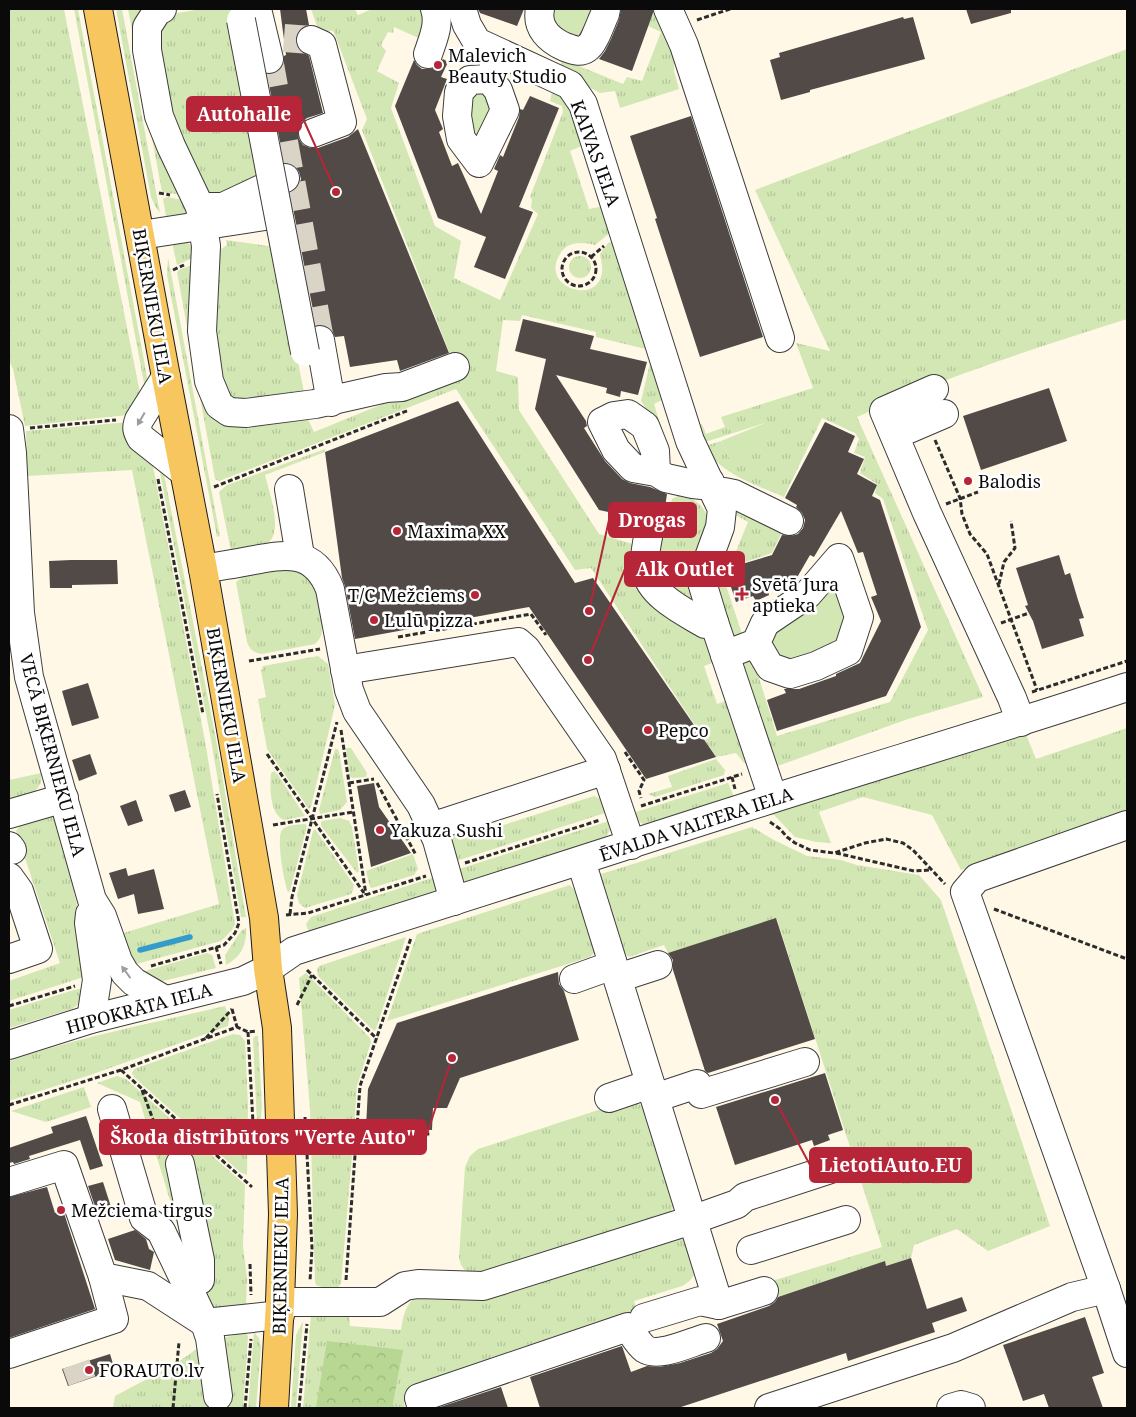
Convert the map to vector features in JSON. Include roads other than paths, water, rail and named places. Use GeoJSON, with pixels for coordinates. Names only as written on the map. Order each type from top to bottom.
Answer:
{"type":"FeatureCollection","features":[{"type":"Feature","properties":{"kind":"main road","name":"BIĶERNIEKU IELA"},"geometry":{"type":"LineString","coordinates":[[98,9],[203,569],[264,918],[268,969],[277,1028],[283,1214],[274,1408]]}},
{"type":"Feature","properties":{"kind":"street"},"geometry":{"type":"LineString","coordinates":[[162,9],[158,10],[147,27],[146,50],[159,116],[210,240],[227,234],[272,236],[296,240]]}},
{"type":"Feature","properties":{"kind":"street"},"geometry":{"type":"LineString","coordinates":[[428,54],[437,26],[435,9]]}},
{"type":"Feature","properties":{"kind":"street","name":"KAIVAS IELA"},"geometry":{"type":"LineString","coordinates":[[462,9],[467,25],[477,42],[570,85],[583,104],[690,441],[722,509],[720,527],[701,579],[762,767],[769,809]]}},
{"type":"Feature","properties":{"kind":"street"},"geometry":{"type":"LineString","coordinates":[[540,9],[541,27],[547,36],[556,43],[576,51],[583,51],[590,47],[606,9]]}},
{"type":"Feature","properties":{"kind":"street"},"geometry":{"type":"LineString","coordinates":[[246,12],[278,214],[312,346],[323,403]]}},
{"type":"Feature","properties":{"kind":"street"},"geometry":{"type":"LineString","coordinates":[[246,12],[272,46]]}},
{"type":"Feature","properties":{"kind":"street"},"geometry":{"type":"LineString","coordinates":[[680,13],[684,44],[780,338]]}},
{"type":"Feature","properties":{"kind":"street"},"geometry":{"type":"LineString","coordinates":[[311,40],[322,45],[342,122],[313,133]]}},
{"type":"Feature","properties":{"kind":"street"},"geometry":{"type":"LineString","coordinates":[[544,72],[556,43]]}},
{"type":"Feature","properties":{"kind":"street"},"geometry":{"type":"LineString","coordinates":[[489,79],[500,54]]}},
{"type":"Feature","properties":{"kind":"street"},"geometry":{"type":"LineString","coordinates":[[285,178],[223,207],[203,226],[202,331],[209,381],[219,405],[229,412],[246,413],[323,403],[386,388],[402,387],[455,367]]}},
{"type":"Feature","properties":{"kind":"street"},"geometry":{"type":"LineString","coordinates":[[141,234],[278,214]]}},
{"type":"Feature","properties":{"kind":"street"},"geometry":{"type":"LineString","coordinates":[[166,377],[139,420],[137,431],[140,438],[184,472]]}},
{"type":"Feature","properties":{"kind":"street"},"geometry":{"type":"LineString","coordinates":[[934,408],[884,411],[927,513],[982,630],[1021,722]]}},
{"type":"Feature","properties":{"kind":"street","name":"VECĀ BIĶERNIEKU IELA"},"geometry":{"type":"LineString","coordinates":[[10,441],[20,613],[19,679],[64,798],[92,900],[102,916],[118,961],[125,973],[134,982],[165,1000]]}},
{"type":"Feature","properties":{"kind":"street"},"geometry":{"type":"LineString","coordinates":[[656,472],[666,478],[734,494],[789,521]]}},
{"type":"Feature","properties":{"kind":"street"},"geometry":{"type":"LineString","coordinates":[[289,489],[300,556]]}},
{"type":"Feature","properties":{"kind":"street"},"geometry":{"type":"LineString","coordinates":[[650,522],[644,567],[654,589],[670,603],[705,624],[714,622]]}},
{"type":"Feature","properties":{"kind":"street"},"geometry":{"type":"LineString","coordinates":[[203,569],[276,555],[300,556],[311,561],[326,578],[330,589],[349,690],[357,710],[421,805],[437,840],[431,871],[454,901]]}},
{"type":"Feature","properties":{"kind":"street"},"geometry":{"type":"LineString","coordinates":[[345,670],[518,642],[526,649],[596,751],[606,770],[631,845]]}},
{"type":"Feature","properties":{"kind":"street"},"geometry":{"type":"LineString","coordinates":[[725,655],[756,643]]}},
{"type":"Feature","properties":{"kind":"street","name":"ĒVALDA VALTERA IELA"},"geometry":{"type":"LineString","coordinates":[[268,969],[294,951],[631,845],[769,809],[1127,686]]}},
{"type":"Feature","properties":{"kind":"street"},"geometry":{"type":"LineString","coordinates":[[431,827],[606,770]]}},
{"type":"Feature","properties":{"kind":"street"},"geometry":{"type":"LineString","coordinates":[[9,814],[64,798]]}},
{"type":"Feature","properties":{"kind":"street"},"geometry":{"type":"LineString","coordinates":[[1127,825],[977,878],[964,892],[1106,1288],[1127,1353]]}},
{"type":"Feature","properties":{"kind":"street"},"geometry":{"type":"LineString","coordinates":[[581,861],[719,1305]]}},
{"type":"Feature","properties":{"kind":"street"},"geometry":{"type":"LineString","coordinates":[[9,959],[38,949],[14,867]]}},
{"type":"Feature","properties":{"kind":"street","name":"VECĀ BIĶERNIEKU IELA"},"geometry":{"type":"LineString","coordinates":[[92,900],[89,923],[97,980],[92,1019]]}},
{"type":"Feature","properties":{"kind":"street"},"geometry":{"type":"LineString","coordinates":[[574,979],[658,965]]}},
{"type":"Feature","properties":{"kind":"street","name":"HIPOKRĀTA IELA"},"geometry":{"type":"LineString","coordinates":[[9,1045],[92,1019],[226,986],[243,981],[268,969]]}},
{"type":"Feature","properties":{"kind":"street"},"geometry":{"type":"LineString","coordinates":[[609,1098],[652,1091],[699,1089],[805,1062]]}},
{"type":"Feature","properties":{"kind":"street"},"geometry":{"type":"LineString","coordinates":[[112,1108],[144,1218],[161,1232],[205,1323],[210,1338],[218,1396]]}},
{"type":"Feature","properties":{"kind":"street"},"geometry":{"type":"LineString","coordinates":[[180,1164],[200,1260],[200,1280],[186,1285]]}},
{"type":"Feature","properties":{"kind":"street"},"geometry":{"type":"LineString","coordinates":[[102,1277],[148,1286],[205,1323],[251,1319],[280,1309],[309,1303],[380,1302],[405,1286],[418,1284],[483,1286],[692,1220],[737,1204],[746,1198],[846,1164]]}},
{"type":"Feature","properties":{"kind":"street"},"geometry":{"type":"LineString","coordinates":[[9,1182],[64,1165],[114,1318],[9,1354]]}},
{"type":"Feature","properties":{"kind":"street"},"geometry":{"type":"LineString","coordinates":[[751,1250],[846,1220]]}},
{"type":"Feature","properties":{"kind":"street"},"geometry":{"type":"LineString","coordinates":[[770,1408],[953,1348],[1072,1298],[1106,1288]]}},
{"type":"Feature","properties":{"kind":"street"},"geometry":{"type":"LineString","coordinates":[[644,1318],[700,1301],[719,1305],[764,1290]]}},
{"type":"Feature","properties":{"kind":"street"},"geometry":{"type":"LineString","coordinates":[[422,1408],[419,1398],[628,1327],[644,1349],[653,1352],[661,1352],[706,1338]]}},
{"type":"Feature","properties":{"kind":"street"},"geometry":{"type":"LineString","coordinates":[[951,1408],[961,1405],[971,1408]]}},
{"type":"Feature","properties":{"kind":"waterway"},"geometry":{"type":"LineString","coordinates":[[140,950],[190,937]]}},
{"type":"Feature","properties":{"kind":"tunnel"},"geometry":{"type":"LineString","coordinates":[[284,38],[311,40]]}},
{"type":"Feature","properties":{"kind":"tunnel"},"geometry":{"type":"LineString","coordinates":[[269,59],[320,340]]}},
{"type":"Feature","properties":{"kind":"tunnel"},"geometry":{"type":"LineString","coordinates":[[76,1364],[82,1381]]}},
{"type":"Feature","properties":{"kind":"place","name":"Malevich Beauty Studio"},"geometry":{"type":"Point","coordinates":[438,65]}},
{"type":"Feature","properties":{"kind":"place","name":"Autohalle"},"geometry":{"type":"Point","coordinates":[336,192]}},
{"type":"Feature","properties":{"kind":"place","name":"Balodis"},"geometry":{"type":"Point","coordinates":[968,481]}},
{"type":"Feature","properties":{"kind":"place","name":"Maxima XX"},"geometry":{"type":"Point","coordinates":[397,531]}},
{"type":"Feature","properties":{"kind":"place","name":"Svētā Jura aptieka"},"geometry":{"type":"Point","coordinates":[742,594]}},
{"type":"Feature","properties":{"kind":"place","name":"T/C Mežciems"},"geometry":{"type":"Point","coordinates":[475,595]}},
{"type":"Feature","properties":{"kind":"place","name":"Drogas"},"geometry":{"type":"Point","coordinates":[589,611]}},
{"type":"Feature","properties":{"kind":"place","name":"Lulū pizza"},"geometry":{"type":"Point","coordinates":[374,620]}},
{"type":"Feature","properties":{"kind":"place","name":"Alk Outlet"},"geometry":{"type":"Point","coordinates":[588,660]}},
{"type":"Feature","properties":{"kind":"place","name":"Pepco"},"geometry":{"type":"Point","coordinates":[648,730]}},
{"type":"Feature","properties":{"kind":"place","name":"Yakuza Sushi"},"geometry":{"type":"Point","coordinates":[380,830]}},
{"type":"Feature","properties":{"kind":"place","name":"Škoda distribūtors \"Verte Auto\""},"geometry":{"type":"Point","coordinates":[452,1058]}},
{"type":"Feature","properties":{"kind":"place","name":"LietotiAuto.EU"},"geometry":{"type":"Point","coordinates":[775,1100]}},
{"type":"Feature","properties":{"kind":"place","name":"Mežciema tirgus"},"geometry":{"type":"Point","coordinates":[61,1210]}},
{"type":"Feature","properties":{"kind":"place","name":"FORAUTO.lv"},"geometry":{"type":"Point","coordinates":[89,1370]}}]}
